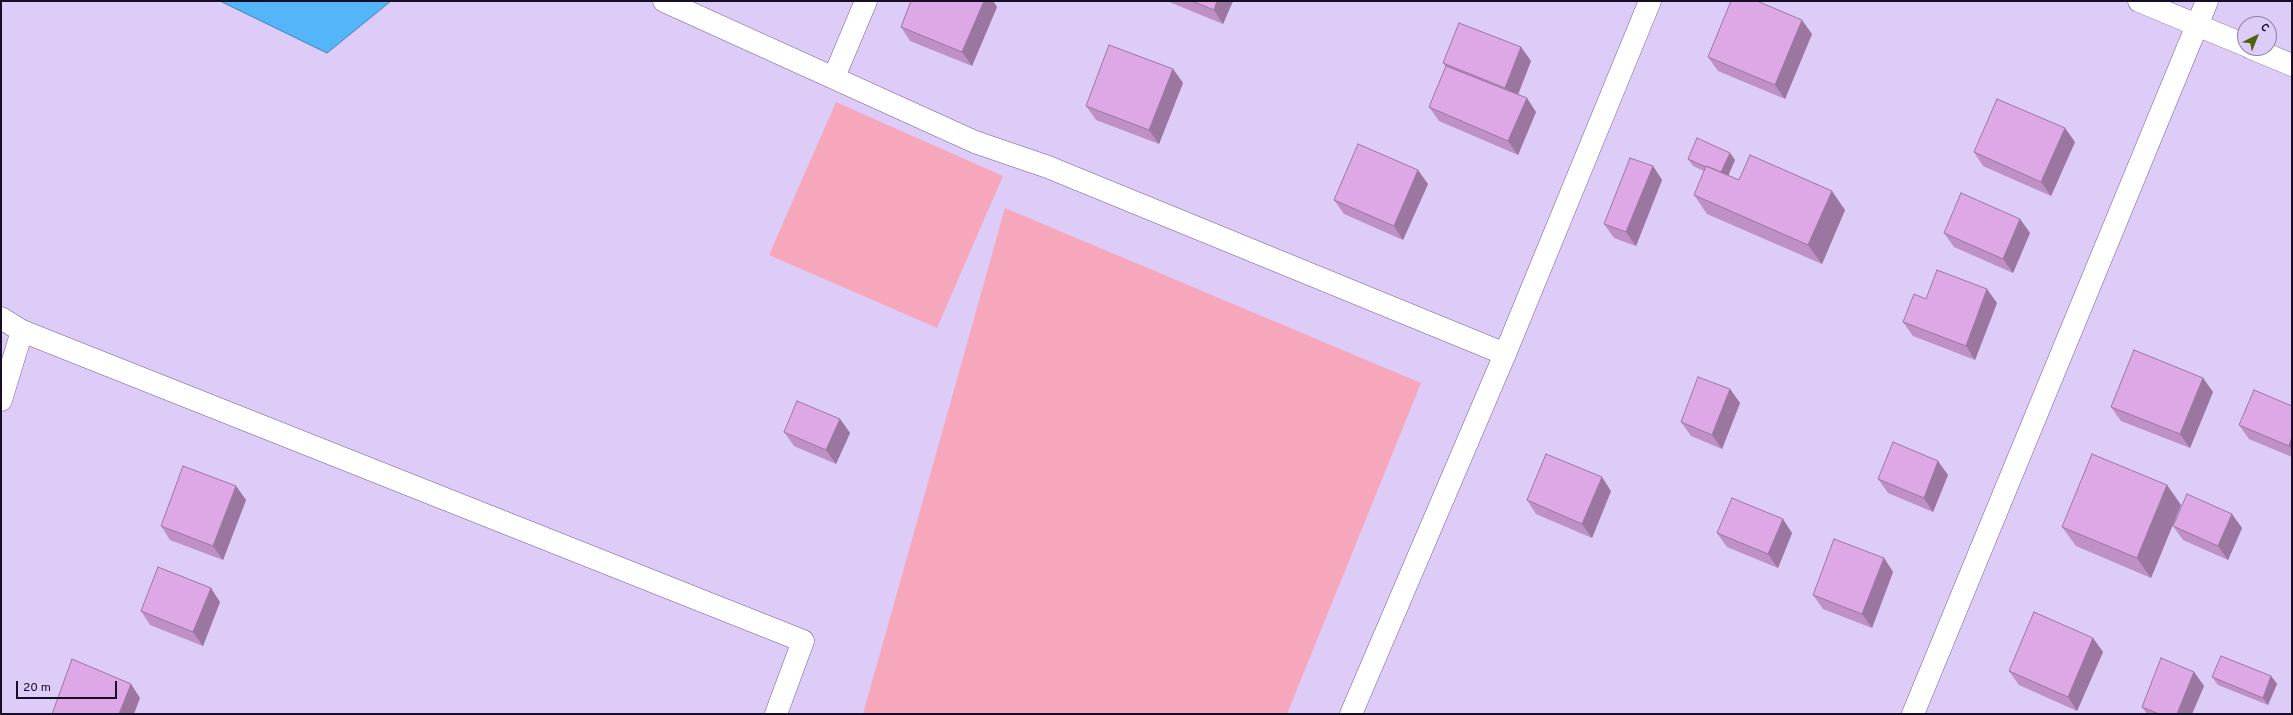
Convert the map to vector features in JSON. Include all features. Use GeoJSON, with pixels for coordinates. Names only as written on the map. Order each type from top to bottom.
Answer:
{"type":"FeatureCollection","features":[{"type":"Feature","properties":{"kind":"street"},"geometry":{"type":"LineString","coordinates":[[664,1],[976,142],[1048,167],[1505,354]]}},
{"type":"Feature","properties":{"kind":"street"},"geometry":{"type":"LineString","coordinates":[[834,77],[866,1]]}},
{"type":"Feature","properties":{"kind":"street"},"geometry":{"type":"LineString","coordinates":[[1351,714],[1505,354],[1650,1]]}},
{"type":"Feature","properties":{"kind":"street"},"geometry":{"type":"LineString","coordinates":[[2139,1],[2237,42]]}},
{"type":"Feature","properties":{"kind":"street"},"geometry":{"type":"LineString","coordinates":[[1913,714],[2207,1]]}},
{"type":"Feature","properties":{"kind":"street"},"geometry":{"type":"LineString","coordinates":[[2270,56],[2292,65]]}},
{"type":"Feature","properties":{"kind":"street"},"geometry":{"type":"LineString","coordinates":[[1,318],[22,331],[803,641],[776,714]]}},
{"type":"Feature","properties":{"kind":"street"},"geometry":{"type":"LineString","coordinates":[[1,400],[22,331]]}},
{"type":"Feature","properties":{"kind":"shaded area"},"geometry":{"type":"Polygon","coordinates":[[[836,102],[1003,176],[937,328],[769,255],[836,102]]]}},
{"type":"Feature","properties":{"kind":"shaded area"},"geometry":{"type":"Polygon","coordinates":[[[1005,208],[1421,383],[1287,714],[863,714],[1005,208]]]}},
{"type":"Feature","properties":{"kind":"water"},"geometry":{"type":"Polygon","coordinates":[[[220,1],[391,1],[327,53],[220,1]]]}},
{"type":"Feature","properties":{"kind":"building"},"geometry":{"type":"Polygon","coordinates":[[[911,1],[984,1],[962,52],[901,27],[911,1]]]}},
{"type":"Feature","properties":{"kind":"building"},"geometry":{"type":"Polygon","coordinates":[[[1192,1],[1217,1],[1214,10],[1192,1]]]}},
{"type":"Feature","properties":{"kind":"building"},"geometry":{"type":"Polygon","coordinates":[[[1731,1],[1757,1],[1802,20],[1775,85],[1708,57],[1731,1]]]}},
{"type":"Feature","properties":{"kind":"building"},"geometry":{"type":"Polygon","coordinates":[[[1459,23],[1521,47],[1505,88],[1443,63],[1459,23]]]}},
{"type":"Feature","properties":{"kind":"building"},"geometry":{"type":"Polygon","coordinates":[[[1109,45],[1173,69],[1149,130],[1086,106],[1109,45]]]}},
{"type":"Feature","properties":{"kind":"building"},"geometry":{"type":"Polygon","coordinates":[[[1446,66],[1527,98],[1508,141],[1429,107],[1446,66]]]}},
{"type":"Feature","properties":{"kind":"building"},"geometry":{"type":"Polygon","coordinates":[[[1997,99],[2065,128],[2041,182],[1974,152],[1997,99]]]}},
{"type":"Feature","properties":{"kind":"building"},"geometry":{"type":"Polygon","coordinates":[[[1697,138],[1730,153],[1721,172],[1688,159],[1697,138]]]}},
{"type":"Feature","properties":{"kind":"building"},"geometry":{"type":"Polygon","coordinates":[[[1358,144],[1418,170],[1394,226],[1334,200],[1358,144]]]}},
{"type":"Feature","properties":{"kind":"building"},"geometry":{"type":"Polygon","coordinates":[[[1750,155],[1832,191],[1808,245],[1694,195],[1706,166],[1739,180],[1750,155]]]}},
{"type":"Feature","properties":{"kind":"building"},"geometry":{"type":"Polygon","coordinates":[[[1630,158],[1653,166],[1626,232],[1604,224],[1630,158]]]}},
{"type":"Feature","properties":{"kind":"building"},"geometry":{"type":"Polygon","coordinates":[[[1961,193],[2020,219],[2003,259],[1944,233],[1961,193]]]}},
{"type":"Feature","properties":{"kind":"building"},"geometry":{"type":"Polygon","coordinates":[[[1937,270],[1987,289],[1966,346],[1903,322],[1914,294],[1926,299],[1937,270]]]}},
{"type":"Feature","properties":{"kind":"building"},"geometry":{"type":"Polygon","coordinates":[[[2134,350],[2203,378],[2180,434],[2111,407],[2134,350]]]}},
{"type":"Feature","properties":{"kind":"building"},"geometry":{"type":"Polygon","coordinates":[[[1698,377],[1730,389],[1712,435],[1681,422],[1698,377]]]}},
{"type":"Feature","properties":{"kind":"building"},"geometry":{"type":"Polygon","coordinates":[[[2254,390],[2292,406],[2292,437],[2289,446],[2239,425],[2254,390]]]}},
{"type":"Feature","properties":{"kind":"building"},"geometry":{"type":"Polygon","coordinates":[[[797,401],[840,419],[826,450],[784,432],[797,401]]]}},
{"type":"Feature","properties":{"kind":"building"},"geometry":{"type":"Polygon","coordinates":[[[1893,442],[1938,461],[1924,498],[1878,479],[1893,442]]]}},
{"type":"Feature","properties":{"kind":"building"},"geometry":{"type":"Polygon","coordinates":[[[1546,454],[1602,477],[1582,524],[1527,500],[1546,454]]]}},
{"type":"Feature","properties":{"kind":"building"},"geometry":{"type":"Polygon","coordinates":[[[2092,454],[2167,485],[2137,558],[2062,527],[2092,454]]]}},
{"type":"Feature","properties":{"kind":"building"},"geometry":{"type":"Polygon","coordinates":[[[183,466],[236,486],[213,546],[161,526],[183,466]]]}},
{"type":"Feature","properties":{"kind":"building"},"geometry":{"type":"Polygon","coordinates":[[[2187,494],[2232,514],[2218,546],[2173,526],[2187,494]]]}},
{"type":"Feature","properties":{"kind":"building"},"geometry":{"type":"Polygon","coordinates":[[[1732,498],[1783,519],[1768,554],[1717,533],[1732,498]]]}},
{"type":"Feature","properties":{"kind":"building"},"geometry":{"type":"Polygon","coordinates":[[[1834,539],[1884,558],[1862,614],[1813,595],[1834,539]]]}},
{"type":"Feature","properties":{"kind":"building"},"geometry":{"type":"Polygon","coordinates":[[[158,567],[211,588],[193,632],[141,611],[158,567]]]}},
{"type":"Feature","properties":{"kind":"building"},"geometry":{"type":"Polygon","coordinates":[[[2034,612],[2093,638],[2068,697],[2009,671],[2034,612]]]}},
{"type":"Feature","properties":{"kind":"building"},"geometry":{"type":"Polygon","coordinates":[[[2221,656],[2271,676],[2263,698],[2212,677],[2221,656]]]}},
{"type":"Feature","properties":{"kind":"building"},"geometry":{"type":"Polygon","coordinates":[[[2161,658],[2194,672],[2177,714],[2159,714],[2142,707],[2161,658]]]}},
{"type":"Feature","properties":{"kind":"building"},"geometry":{"type":"Polygon","coordinates":[[[72,659],[131,684],[119,714],[52,714],[72,659]]]}}]}
